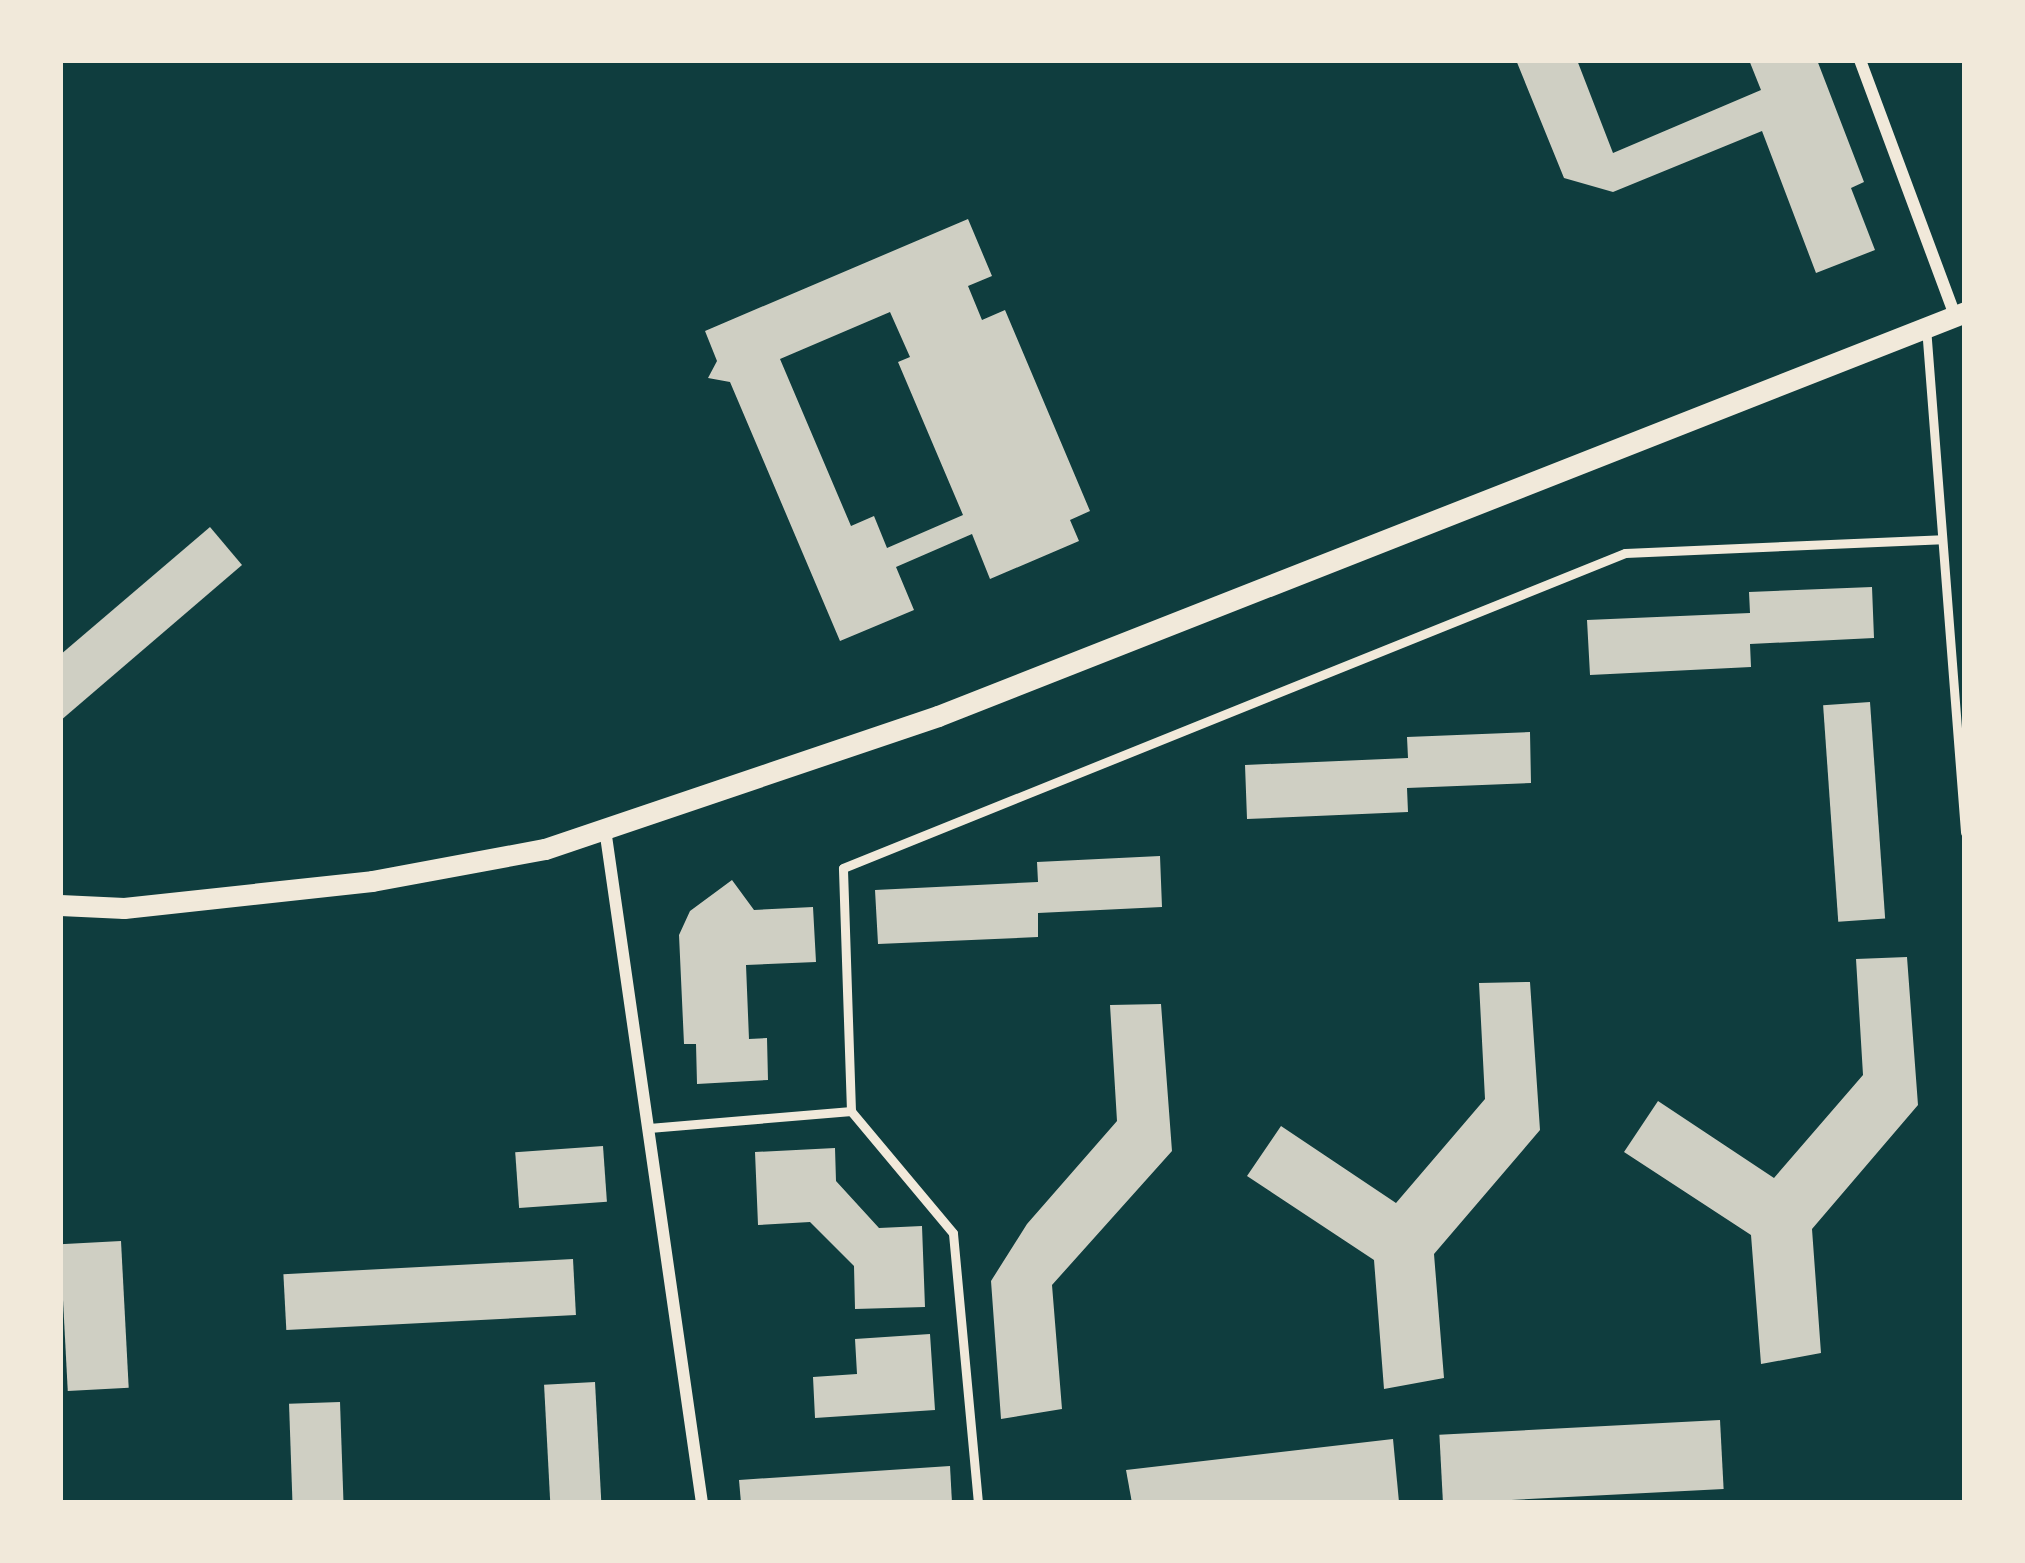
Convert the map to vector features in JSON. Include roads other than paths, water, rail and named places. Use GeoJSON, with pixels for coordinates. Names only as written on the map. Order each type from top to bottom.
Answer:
{"type":"FeatureCollection","features":[{"type":"Feature","properties":{"kind":"street"},"geometry":{"type":"LineString","coordinates":[[60,905],[124,908],[372,881],[545,849],[938,716],[1960,314],[1860,60]]}},
{"type":"Feature","properties":{"kind":"street"},"geometry":{"type":"LineString","coordinates":[[605,829],[702,1503]]}},
{"type":"Feature","properties":{"kind":"lane"},"geometry":{"type":"LineString","coordinates":[[1926,327],[1965,832]]}},
{"type":"Feature","properties":{"kind":"lane"},"geometry":{"type":"LineString","coordinates":[[978,1503],[953,1233],[851,1111],[843,868],[1625,553],[1942,539]]}},
{"type":"Feature","properties":{"kind":"lane"},"geometry":{"type":"LineString","coordinates":[[649,1128],[851,1111]]}}]}
